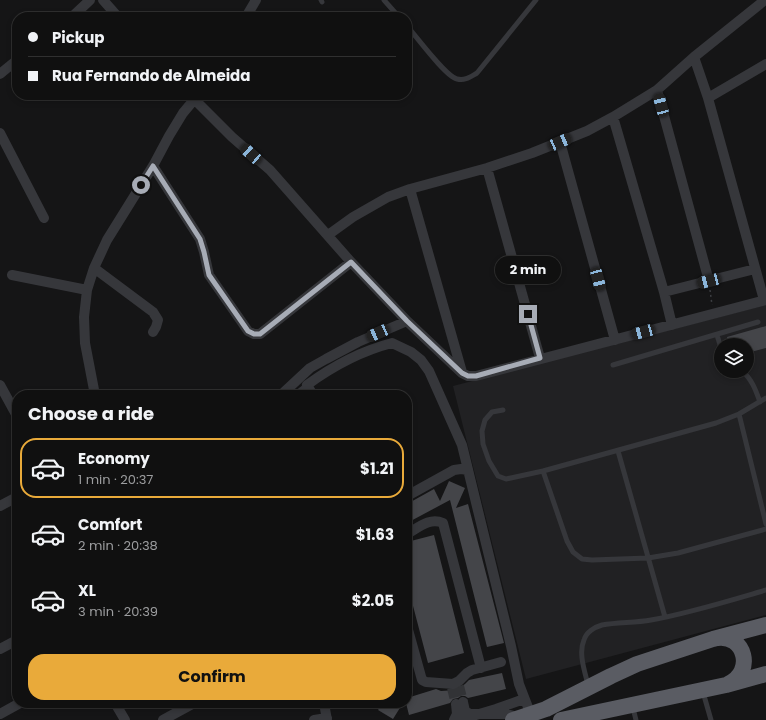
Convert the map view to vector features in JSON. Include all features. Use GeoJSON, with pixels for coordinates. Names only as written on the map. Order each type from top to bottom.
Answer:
{"type":"FeatureCollection","features":[{"type":"Feature","properties":{"kind":"highway"},"geometry":{"type":"LineString","coordinates":[[522,718],[546,709],[637,664],[713,639],[766,625]]}},
{"type":"Feature","properties":{"kind":"highway"},"geometry":{"type":"LineString","coordinates":[[713,639],[720,638],[732,641],[738,645],[743,655],[744,666],[741,674],[733,682],[726,685]]}},
{"type":"Feature","properties":{"kind":"highway"},"geometry":{"type":"LineString","coordinates":[[562,720],[603,714],[632,704],[726,685],[766,674]]}},
{"type":"Feature","properties":{"kind":"street"},"geometry":{"type":"LineString","coordinates":[[77,12],[90,0]]}},
{"type":"Feature","properties":{"kind":"street"},"geometry":{"type":"LineString","coordinates":[[104,0],[114,12]]}},
{"type":"Feature","properties":{"kind":"street"},"geometry":{"type":"LineString","coordinates":[[249,12],[256,0]]}},
{"type":"Feature","properties":{"kind":"street"},"geometry":{"type":"LineString","coordinates":[[328,235],[367,208],[388,197],[410,189],[487,168],[532,153],[587,131],[657,90],[694,57],[765,0]]}},
{"type":"Feature","properties":{"kind":"street"},"geometry":{"type":"LineString","coordinates":[[197,100],[232,136],[270,170],[351,262],[407,321],[462,373],[468,376],[476,376],[765,300],[755,269],[708,98],[694,57]]}},
{"type":"Feature","properties":{"kind":"street"},"geometry":{"type":"LineString","coordinates":[[0,74],[12,64]]}},
{"type":"Feature","properties":{"kind":"street"},"geometry":{"type":"LineString","coordinates":[[708,98],[766,64]]}},
{"type":"Feature","properties":{"kind":"street"},"geometry":{"type":"LineString","coordinates":[[657,90],[709,281]]}},
{"type":"Feature","properties":{"kind":"street"},"geometry":{"type":"LineString","coordinates":[[94,390],[85,343],[84,317],[87,290],[94,268],[107,240],[192,100]]}},
{"type":"Feature","properties":{"kind":"street"},"geometry":{"type":"LineString","coordinates":[[613,117],[664,292],[672,325]]}},
{"type":"Feature","properties":{"kind":"street"},"geometry":{"type":"LineString","coordinates":[[0,133],[44,218]]}},
{"type":"Feature","properties":{"kind":"street"},"geometry":{"type":"LineString","coordinates":[[560,142],[615,340]]}},
{"type":"Feature","properties":{"kind":"street"},"geometry":{"type":"LineString","coordinates":[[153,166],[200,239],[209,275],[248,331],[254,334],[260,334],[351,262]]}},
{"type":"Feature","properties":{"kind":"street"},"geometry":{"type":"LineString","coordinates":[[487,168],[540,358]]}},
{"type":"Feature","properties":{"kind":"street"},"geometry":{"type":"LineString","coordinates":[[410,189],[462,373]]}},
{"type":"Feature","properties":{"kind":"street"},"geometry":{"type":"LineString","coordinates":[[94,268],[153,312],[158,320],[153,332]]}},
{"type":"Feature","properties":{"kind":"street"},"geometry":{"type":"LineString","coordinates":[[664,292],[755,269]]}},
{"type":"Feature","properties":{"kind":"street"},"geometry":{"type":"LineString","coordinates":[[12,275],[87,290]]}},
{"type":"Feature","properties":{"kind":"street"},"geometry":{"type":"LineString","coordinates":[[286,390],[310,368],[358,342],[407,321]]}},
{"type":"Feature","properties":{"kind":"street"},"geometry":{"type":"LineString","coordinates":[[310,390],[308,385],[331,368],[392,342],[421,360],[429,371],[462,445],[524,699],[522,718],[506,714],[478,715],[468,713],[459,703],[454,720]]}},
{"type":"Feature","properties":{"kind":"street"},"geometry":{"type":"LineString","coordinates":[[437,349],[453,342]]}},
{"type":"Feature","properties":{"kind":"street"},"geometry":{"type":"LineString","coordinates":[[0,385],[3,397],[12,409]]}},
{"type":"Feature","properties":{"kind":"street"},"geometry":{"type":"LineString","coordinates":[[412,493],[454,470],[468,470]]}},
{"type":"Feature","properties":{"kind":"street"},"geometry":{"type":"LineString","coordinates":[[0,506],[12,500]]}},
{"type":"Feature","properties":{"kind":"street"},"geometry":{"type":"LineString","coordinates":[[412,531],[428,522],[437,520],[443,523],[481,668]]}},
{"type":"Feature","properties":{"kind":"street"},"geometry":{"type":"LineString","coordinates":[[0,649],[12,643]]}},
{"type":"Feature","properties":{"kind":"street"},"geometry":{"type":"LineString","coordinates":[[412,644],[422,680],[426,682],[438,682],[455,685],[467,673],[501,662]]}},
{"type":"Feature","properties":{"kind":"street"},"geometry":{"type":"LineString","coordinates":[[459,720],[524,699]]}},
{"type":"Feature","properties":{"kind":"street"},"geometry":{"type":"LineString","coordinates":[[0,714],[12,707]]}},
{"type":"Feature","properties":{"kind":"street"},"geometry":{"type":"LineString","coordinates":[[118,708],[124,720]]}},
{"type":"Feature","properties":{"kind":"street"},"geometry":{"type":"LineString","coordinates":[[164,720],[185,708]]}},
{"type":"Feature","properties":{"kind":"street"},"geometry":{"type":"LineString","coordinates":[[314,720],[327,719],[325,708]]}},
{"type":"Feature","properties":{"kind":"lane"},"geometry":{"type":"LineString","coordinates":[[384,0],[395,12]]}},
{"type":"Feature","properties":{"kind":"lane"},"geometry":{"type":"LineString","coordinates":[[412,32],[447,73],[455,79],[467,79],[477,73],[536,0]]}},
{"type":"Feature","properties":{"kind":"lane"},"geometry":{"type":"LineString","coordinates":[[614,365],[758,322]]}},
{"type":"Feature","properties":{"kind":"lane"},"geometry":{"type":"LineString","coordinates":[[749,378],[760,402]]}},
{"type":"Feature","properties":{"kind":"lane"},"geometry":{"type":"LineString","coordinates":[[301,390],[308,385]]}},
{"type":"Feature","properties":{"kind":"lane"},"geometry":{"type":"LineString","coordinates":[[503,410],[492,412],[485,420],[482,431],[483,444],[489,461],[498,476],[506,479],[544,471],[716,423],[739,414],[766,398]]}},
{"type":"Feature","properties":{"kind":"lane"},"geometry":{"type":"LineString","coordinates":[[739,414],[766,524]]}},
{"type":"Feature","properties":{"kind":"lane"},"geometry":{"type":"LineString","coordinates":[[618,451],[665,617]]}},
{"type":"Feature","properties":{"kind":"lane"},"geometry":{"type":"LineString","coordinates":[[544,471],[567,542],[573,552],[582,559],[648,558],[684,552],[766,529]]}},
{"type":"Feature","properties":{"kind":"lane"},"geometry":{"type":"LineString","coordinates":[[588,688],[582,650],[584,639],[590,631],[601,626],[639,622],[722,604],[766,590]]}},
{"type":"Feature","properties":{"kind":"lane"},"geometry":{"type":"LineString","coordinates":[[702,690],[711,720]]}},
{"type":"Feature","properties":{"kind":"lane"},"geometry":{"type":"LineString","coordinates":[[632,704],[636,720]]}},
{"type":"Feature","properties":{"kind":"path"},"geometry":{"type":"LineString","coordinates":[[709,281],[713,314]]}},
{"type":"Feature","properties":{"kind":"shaded area"},"geometry":{"type":"Polygon","coordinates":[[[766,305],[766,615],[526,679],[453,386],[766,305]]]}},
{"type":"Feature","properties":{"kind":"building"},"geometry":{"type":"Polygon","coordinates":[[[766,326],[766,348],[754,351],[754,338],[727,337],[766,326]]]}},
{"type":"Feature","properties":{"kind":"building"},"geometry":{"type":"Polygon","coordinates":[[[449,481],[465,488],[456,508],[468,504],[504,643],[487,647],[450,500],[412,520],[412,501],[434,489],[440,501],[449,481]]]}},
{"type":"Feature","properties":{"kind":"building"},"geometry":{"type":"Polygon","coordinates":[[[434,535],[464,653],[428,663],[412,602],[412,541],[434,535]]]}},
{"type":"Feature","properties":{"kind":"building"},"geometry":{"type":"Polygon","coordinates":[[[502,673],[506,689],[468,698],[461,696],[453,699],[450,703],[409,715],[407,708],[412,708],[412,696],[436,689],[441,691],[456,690],[469,680],[502,673]]]}},
{"type":"Feature","properties":{"kind":"building"},"geometry":{"type":"Polygon","coordinates":[[[379,708],[400,708],[393,719],[378,710],[379,708]]]}},
{"type":"Feature","properties":{"kind":"tunnel"},"geometry":{"type":"LineString","coordinates":[[459,686],[463,702]]}},
{"type":"Feature","properties":{"kind":"tunnel"},"geometry":{"type":"LineString","coordinates":[[452,688],[456,704]]}},
{"type":"Feature","properties":{"kind":"route"},"geometry":{"type":"LineString","coordinates":[[141,185],[153,166],[200,239],[209,275],[248,331],[254,334],[260,334],[351,262],[407,321],[462,373],[468,376],[476,376],[540,358],[528,314]]}}]}
